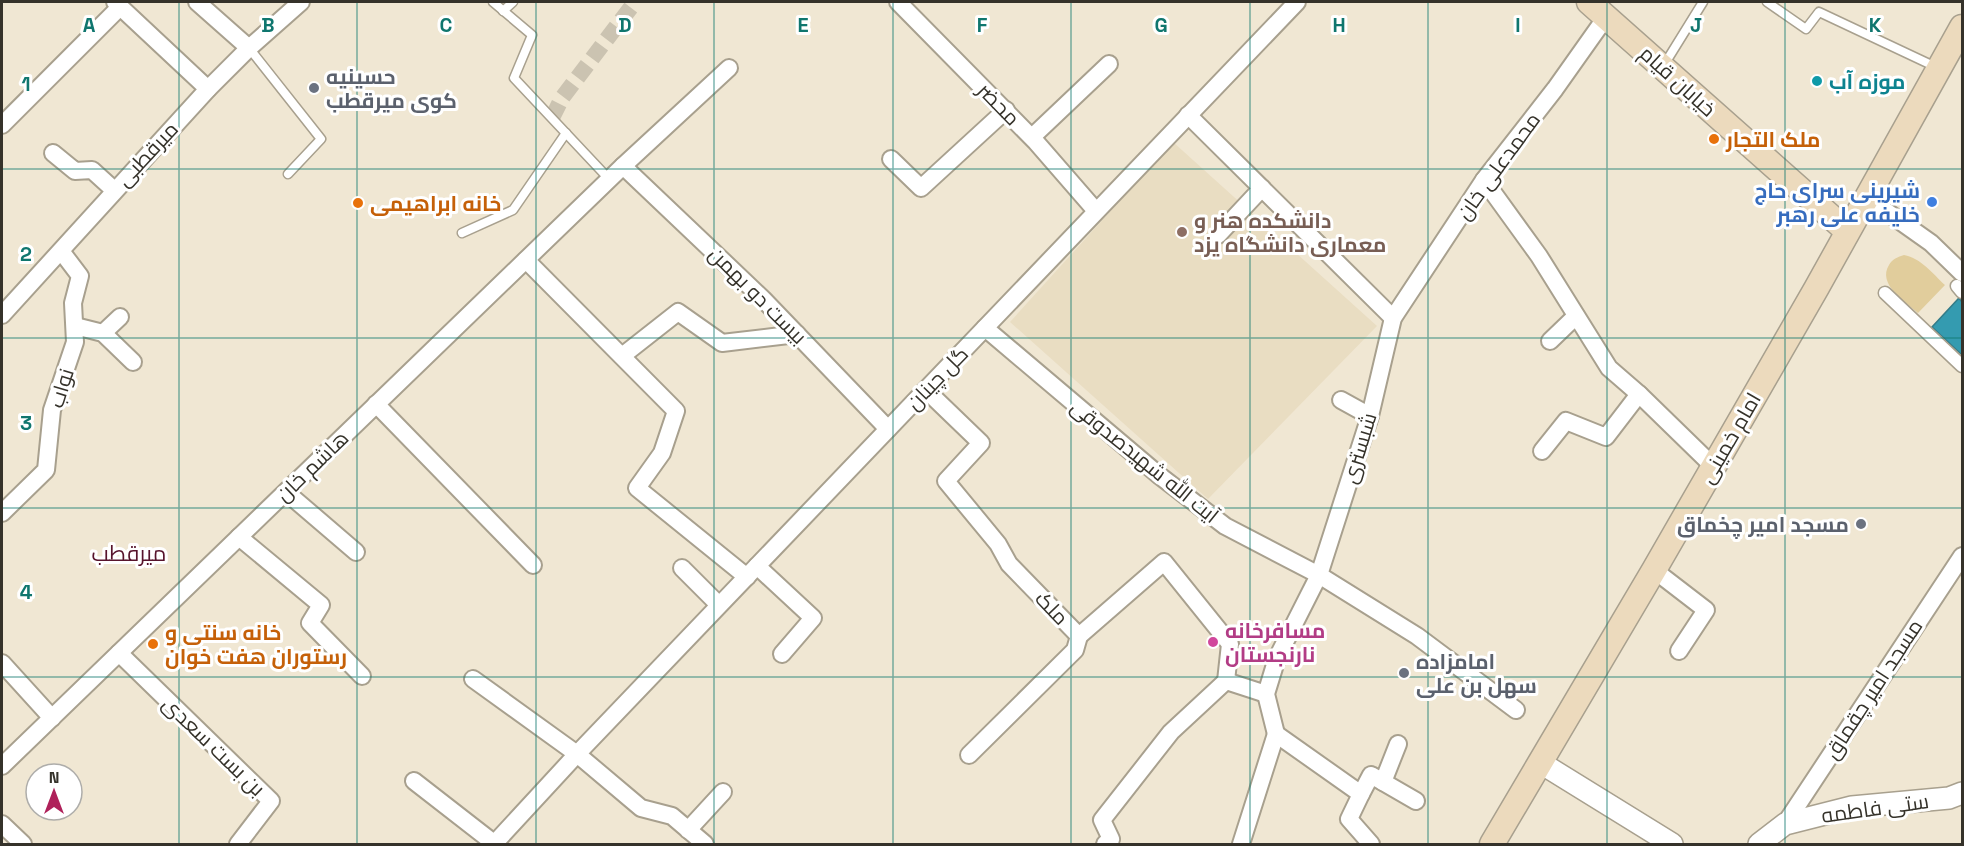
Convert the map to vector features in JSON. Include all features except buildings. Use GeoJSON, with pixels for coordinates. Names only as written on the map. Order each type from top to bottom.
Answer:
{"type":"FeatureCollection","features":[{"type":"Feature","properties":{"kind":"main road","name":"خیابان قیام"},"geometry":{"type":"LineString","coordinates":[[1598,9],[1847,231]]}},
{"type":"Feature","properties":{"kind":"main road","name":"امام خمینی"},"geometry":{"type":"LineString","coordinates":[[1492,844],[1714,467],[1962,27]]}},
{"type":"Feature","properties":{"kind":"street"},"geometry":{"type":"LineString","coordinates":[[197,2],[249,48]]}},
{"type":"Feature","properties":{"kind":"street","name":"میرقطبی"},"geometry":{"type":"LineString","coordinates":[[3,310],[61,251],[208,89],[249,48],[301,2]]}},
{"type":"Feature","properties":{"kind":"street","name":"محضر"},"geometry":{"type":"LineString","coordinates":[[898,2],[1032,137],[1096,211]]}},
{"type":"Feature","properties":{"kind":"street","name":"گل چینان"},"geometry":{"type":"LineString","coordinates":[[495,844],[577,754],[1297,2]]}},
{"type":"Feature","properties":{"kind":"street"},"geometry":{"type":"LineString","coordinates":[[2,125],[117,4],[208,89]]}},
{"type":"Feature","properties":{"kind":"street","name":"محمدعلی خان"},"geometry":{"type":"LineString","coordinates":[[1393,318],[1484,180],[1555,89],[1598,9]]}},
{"type":"Feature","properties":{"kind":"street"},"geometry":{"type":"LineString","coordinates":[[1032,137],[1109,64]]}},
{"type":"Feature","properties":{"kind":"street","name":"هاشم خان"},"geometry":{"type":"LineString","coordinates":[[2,766],[623,165],[729,68]]}},
{"type":"Feature","properties":{"kind":"street"},"geometry":{"type":"LineString","coordinates":[[891,159],[921,189],[1006,110]]}},
{"type":"Feature","properties":{"kind":"street"},"geometry":{"type":"LineString","coordinates":[[1188,115],[1393,318]]}},
{"type":"Feature","properties":{"kind":"street"},"geometry":{"type":"LineString","coordinates":[[53,153],[75,171],[92,170],[114,190]]}},
{"type":"Feature","properties":{"kind":"street","name":"بیست دو بهمن"},"geometry":{"type":"LineString","coordinates":[[623,165],[764,299],[888,429]]}},
{"type":"Feature","properties":{"kind":"street"},"geometry":{"type":"LineString","coordinates":[[1484,180],[1539,256],[1609,368],[1714,467]]}},
{"type":"Feature","properties":{"kind":"street"},"geometry":{"type":"LineString","coordinates":[[1218,235],[1262,189]]}},
{"type":"Feature","properties":{"kind":"street"},"geometry":{"type":"LineString","coordinates":[[1866,198],[1931,243],[1961,284]]}},
{"type":"Feature","properties":{"kind":"street","name":"نواب"},"geometry":{"type":"LineString","coordinates":[[2,513],[46,470],[52,410],[75,342],[73,303],[80,276],[61,251]]}},
{"type":"Feature","properties":{"kind":"street"},"geometry":{"type":"LineString","coordinates":[[526,260],[676,411],[662,453],[637,488],[813,618],[782,654]]}},
{"type":"Feature","properties":{"kind":"street"},"geometry":{"type":"LineString","coordinates":[[1885,293],[1962,366]]}},
{"type":"Feature","properties":{"kind":"street"},"geometry":{"type":"LineString","coordinates":[[622,356],[678,312],[722,343],[797,334]]}},
{"type":"Feature","properties":{"kind":"street"},"geometry":{"type":"LineString","coordinates":[[1550,341],[1576,316]]}},
{"type":"Feature","properties":{"kind":"street"},"geometry":{"type":"LineString","coordinates":[[103,333],[120,317]]}},
{"type":"Feature","properties":{"kind":"street","name":"شبستری"},"geometry":{"type":"LineString","coordinates":[[1266,694],[1277,658],[1319,575],[1370,416],[1393,318]]}},
{"type":"Feature","properties":{"kind":"street"},"geometry":{"type":"LineString","coordinates":[[75,326],[103,333],[133,362]]}},
{"type":"Feature","properties":{"kind":"street","name":"آیت الله شهیدصدوقی"},"geometry":{"type":"LineString","coordinates":[[985,328],[1160,476],[1226,526],[1319,575],[1417,636],[1516,710]]}},
{"type":"Feature","properties":{"kind":"street","name":"ملک"},"geometry":{"type":"LineString","coordinates":[[926,390],[981,443],[946,481],[998,544],[1009,564],[1079,636],[1164,562],[1230,644],[1226,681]]}},
{"type":"Feature","properties":{"kind":"street"},"geometry":{"type":"LineString","coordinates":[[1542,451],[1566,421],[1606,437],[1639,394]]}},
{"type":"Feature","properties":{"kind":"street"},"geometry":{"type":"LineString","coordinates":[[1341,400],[1370,416]]}},
{"type":"Feature","properties":{"kind":"street"},"geometry":{"type":"LineString","coordinates":[[376,404],[533,565]]}},
{"type":"Feature","properties":{"kind":"street"},"geometry":{"type":"LineString","coordinates":[[286,492],[356,552]]}},
{"type":"Feature","properties":{"kind":"street"},"geometry":{"type":"LineString","coordinates":[[238,537],[321,605],[310,623],[362,676]]}},
{"type":"Feature","properties":{"kind":"street","name":"مسجد امیر چقماق"},"geometry":{"type":"LineString","coordinates":[[1785,824],[1962,556]]}},
{"type":"Feature","properties":{"kind":"street"},"geometry":{"type":"LineString","coordinates":[[682,568],[719,605]]}},
{"type":"Feature","properties":{"kind":"street"},"geometry":{"type":"LineString","coordinates":[[1654,570],[1706,610],[1679,651]]}},
{"type":"Feature","properties":{"kind":"street"},"geometry":{"type":"LineString","coordinates":[[969,755],[1075,650],[1079,636]]}},
{"type":"Feature","properties":{"kind":"street","name":"بن بست سعدی"},"geometry":{"type":"LineString","coordinates":[[119,653],[271,801],[238,844]]}},
{"type":"Feature","properties":{"kind":"street"},"geometry":{"type":"LineString","coordinates":[[2,663],[52,718]]}},
{"type":"Feature","properties":{"kind":"street"},"geometry":{"type":"LineString","coordinates":[[473,680],[577,754],[641,808],[672,816],[705,844]]}},
{"type":"Feature","properties":{"kind":"street"},"geometry":{"type":"LineString","coordinates":[[1105,844],[1111,839],[1102,820],[1171,732],[1226,681],[1266,694],[1276,734],[1241,844]]}},
{"type":"Feature","properties":{"kind":"street"},"geometry":{"type":"LineString","coordinates":[[1276,734],[1361,794]]}},
{"type":"Feature","properties":{"kind":"street"},"geometry":{"type":"LineString","coordinates":[[1383,782],[1398,744]]}},
{"type":"Feature","properties":{"kind":"street"},"geometry":{"type":"LineString","coordinates":[[1541,763],[1672,844]]}},
{"type":"Feature","properties":{"kind":"street"},"geometry":{"type":"LineString","coordinates":[[1371,844],[1348,819],[1371,775],[1416,801]]}},
{"type":"Feature","properties":{"kind":"street"},"geometry":{"type":"LineString","coordinates":[[414,781],[495,844]]}},
{"type":"Feature","properties":{"kind":"street"},"geometry":{"type":"LineString","coordinates":[[688,830],[723,792]]}},
{"type":"Feature","properties":{"kind":"street","name":"ستی فاطمه"},"geometry":{"type":"LineString","coordinates":[[1759,844],[1785,824],[1852,807],[1949,798],[1962,793]]}},
{"type":"Feature","properties":{"kind":"street"},"geometry":{"type":"LineString","coordinates":[[2,824],[23,844]]}},
{"type":"Feature","properties":{"kind":"lane"},"geometry":{"type":"LineString","coordinates":[[493,2],[532,35],[514,78],[609,179]]}},
{"type":"Feature","properties":{"kind":"lane"},"geometry":{"type":"LineString","coordinates":[[503,11],[513,2]]}},
{"type":"Feature","properties":{"kind":"lane"},"geometry":{"type":"LineString","coordinates":[[1662,67],[1703,2]]}},
{"type":"Feature","properties":{"kind":"lane"},"geometry":{"type":"LineString","coordinates":[[1767,2],[1806,29],[1819,12],[1938,68]]}},
{"type":"Feature","properties":{"kind":"lane"},"geometry":{"type":"LineString","coordinates":[[249,48],[321,139],[288,174]]}},
{"type":"Feature","properties":{"kind":"lane"},"geometry":{"type":"LineString","coordinates":[[462,233],[513,210],[566,133]]}},
{"type":"Feature","properties":{"kind":"shaded area","name":"دانشکده هنر و معماری دانشگاه یزد"},"geometry":{"type":"Polygon","coordinates":[[[1173,142],[1377,326],[1208,499],[1010,322],[1173,142]]]}},
{"type":"Feature","properties":{"kind":"shaded area"},"geometry":{"type":"Polygon","coordinates":[[[1904,255],[1921,263],[1945,285],[1918,313],[1894,292],[1887,279],[1886,272],[1890,263],[1895,258],[1904,255]]]}},
{"type":"Feature","properties":{"kind":"water"},"geometry":{"type":"Polygon","coordinates":[[[1959,298],[1962,302],[1962,355],[1932,327],[1959,298]]]}},
{"type":"Feature","properties":{"kind":"tunnel"},"geometry":{"type":"LineString","coordinates":[[552,118],[562,98],[635,2]]}},
{"type":"Feature","properties":{"kind":"place","name":"موزه آب"},"geometry":{"type":"Point","coordinates":[1817,81]}},
{"type":"Feature","properties":{"kind":"place","name":"حسینیه کوی میرقطب"},"geometry":{"type":"Point","coordinates":[314,88]}},
{"type":"Feature","properties":{"kind":"place","name":"ملک التجار"},"geometry":{"type":"Point","coordinates":[1714,139]}},
{"type":"Feature","properties":{"kind":"place","name":"شیرینی سرای حاج خلیفه علی رهبر"},"geometry":{"type":"Point","coordinates":[1932,202]}},
{"type":"Feature","properties":{"kind":"place","name":"خانه ابراهیمی"},"geometry":{"type":"Point","coordinates":[358,203]}},
{"type":"Feature","properties":{"kind":"place","name":"دانشکده هنر و معماری دانشگاه یزد"},"geometry":{"type":"Point","coordinates":[1182,232]}},
{"type":"Feature","properties":{"kind":"place","name":"مسجد امیر چخماق"},"geometry":{"type":"Point","coordinates":[1861,524]}},
{"type":"Feature","properties":{"kind":"place","name":"مسافرخانه نارنجستان"},"geometry":{"type":"Point","coordinates":[1213,642]}},
{"type":"Feature","properties":{"kind":"place","name":"خانه سنتی و رستوران هفت خوان"},"geometry":{"type":"Point","coordinates":[153,644]}},
{"type":"Feature","properties":{"kind":"place","name":"امامزاده سهل بن علی"},"geometry":{"type":"Point","coordinates":[1404,673]}},
{"type":"Feature","properties":{"kind":"district","name":"میرقطب"},"geometry":{"type":"Point","coordinates":[129,553]}}]}
